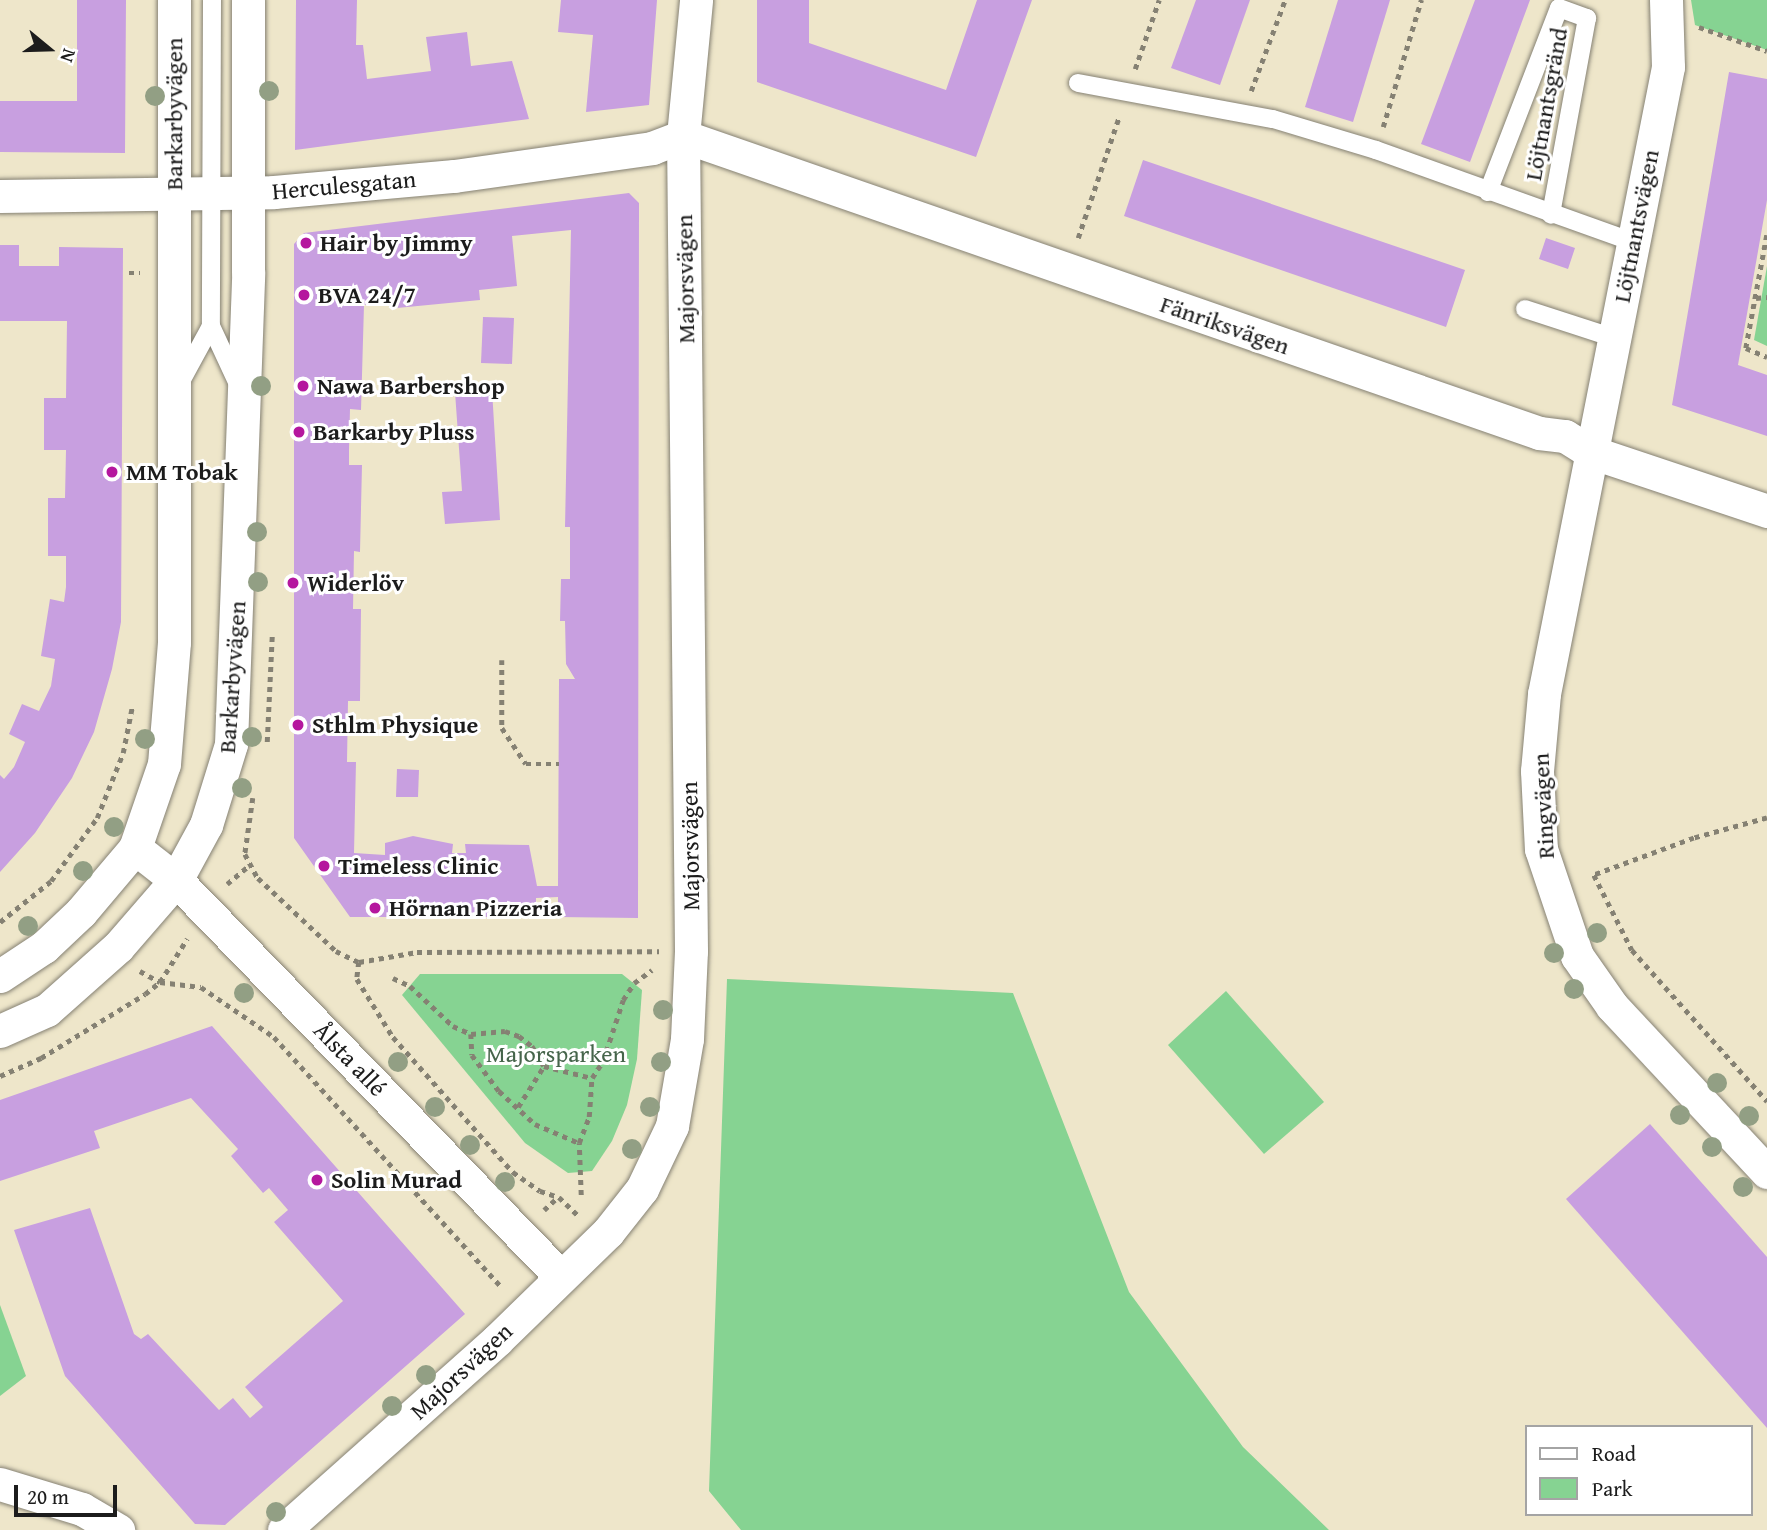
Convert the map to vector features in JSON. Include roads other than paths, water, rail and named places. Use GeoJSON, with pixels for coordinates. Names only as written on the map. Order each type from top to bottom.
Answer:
{"type":"FeatureCollection","features":[{"type":"Feature","properties":{"kind":"street","name":"Barkarbyvägen"},"geometry":{"type":"LineString","coordinates":[[0,976],[44,947],[72,921],[135,848],[164,764],[173,692],[174,0]]}},
{"type":"Feature","properties":{"kind":"street","name":"Barkarbyvägen"},"geometry":{"type":"LineString","coordinates":[[0,1031],[47,1010],[118,947],[176,880],[206,825],[231,744],[244,397],[248,0]]}},
{"type":"Feature","properties":{"kind":"street","name":"Majorsvägen"},"geometry":{"type":"LineString","coordinates":[[284,1530],[524,1312],[601,1237],[642,1189],[673,1126],[687,1039],[691,951],[683,136],[696,0]]}},
{"type":"Feature","properties":{"kind":"street","name":"Löjtnantsvägen"},"geometry":{"type":"LineString","coordinates":[[1591,452],[1668,67],[1667,8]]}},
{"type":"Feature","properties":{"kind":"street","name":"Herculesgatan"},"geometry":{"type":"LineString","coordinates":[[0,196],[211,194],[454,176],[652,148],[683,136]]}},
{"type":"Feature","properties":{"kind":"street","name":"Fänriksvägen"},"geometry":{"type":"LineString","coordinates":[[683,136],[1539,433],[1565,436],[1591,452],[1767,511]]}},
{"type":"Feature","properties":{"kind":"street","name":"Ringvägen"},"geometry":{"type":"LineString","coordinates":[[1591,452],[1544,694],[1537,771],[1543,859],[1577,956],[1612,1006],[1767,1172]]}},
{"type":"Feature","properties":{"kind":"street","name":"Ålsta allé"},"geometry":{"type":"LineString","coordinates":[[135,848],[176,880],[559,1275]]}},
{"type":"Feature","properties":{"kind":"street"},"geometry":{"type":"LineString","coordinates":[[0,1484],[82,1509],[118,1530]]}},
{"type":"Feature","properties":{"kind":"lane","name":"Barkarbyvägen"},"geometry":{"type":"LineString","coordinates":[[212,0],[211,326],[244,397]]}},
{"type":"Feature","properties":{"kind":"lane","name":"Löjtnantsgränd"},"geometry":{"type":"LineString","coordinates":[[1488,192],[1559,8],[1587,18],[1550,215]]}},
{"type":"Feature","properties":{"kind":"lane","name":"Löjtnantsgränd"},"geometry":{"type":"LineString","coordinates":[[1078,83],[1243,112],[1376,150],[1550,215],[1633,242]]}},
{"type":"Feature","properties":{"kind":"lane"},"geometry":{"type":"LineString","coordinates":[[1525,309],[1614,338]]}},
{"type":"Feature","properties":{"kind":"lane","name":"Barkarbyvägen"},"geometry":{"type":"LineString","coordinates":[[173,396],[211,326]]}},
{"type":"Feature","properties":{"kind":"place","name":"Hair by Jimmy"},"geometry":{"type":"Point","coordinates":[306,243]}},
{"type":"Feature","properties":{"kind":"place","name":"BVA 24/7"},"geometry":{"type":"Point","coordinates":[304,295]}},
{"type":"Feature","properties":{"kind":"place","name":"Nawa Barbershop"},"geometry":{"type":"Point","coordinates":[303,386]}},
{"type":"Feature","properties":{"kind":"place","name":"Barkarby Pluss"},"geometry":{"type":"Point","coordinates":[299,432]}},
{"type":"Feature","properties":{"kind":"place","name":"MM Tobak"},"geometry":{"type":"Point","coordinates":[112,472]}},
{"type":"Feature","properties":{"kind":"place","name":"Widerlöv"},"geometry":{"type":"Point","coordinates":[293,583]}},
{"type":"Feature","properties":{"kind":"place","name":"Sthlm Physique"},"geometry":{"type":"Point","coordinates":[298,725]}},
{"type":"Feature","properties":{"kind":"place","name":"Timeless Clinic"},"geometry":{"type":"Point","coordinates":[324,866]}},
{"type":"Feature","properties":{"kind":"place","name":"Hörnan Pizzeria"},"geometry":{"type":"Point","coordinates":[375,908]}},
{"type":"Feature","properties":{"kind":"place","name":"Solin Murad"},"geometry":{"type":"Point","coordinates":[317,1180]}},
{"type":"Feature","properties":{"kind":"park label","name":"Majorsparken"},"geometry":{"type":"Point","coordinates":[556,1054]}}]}
